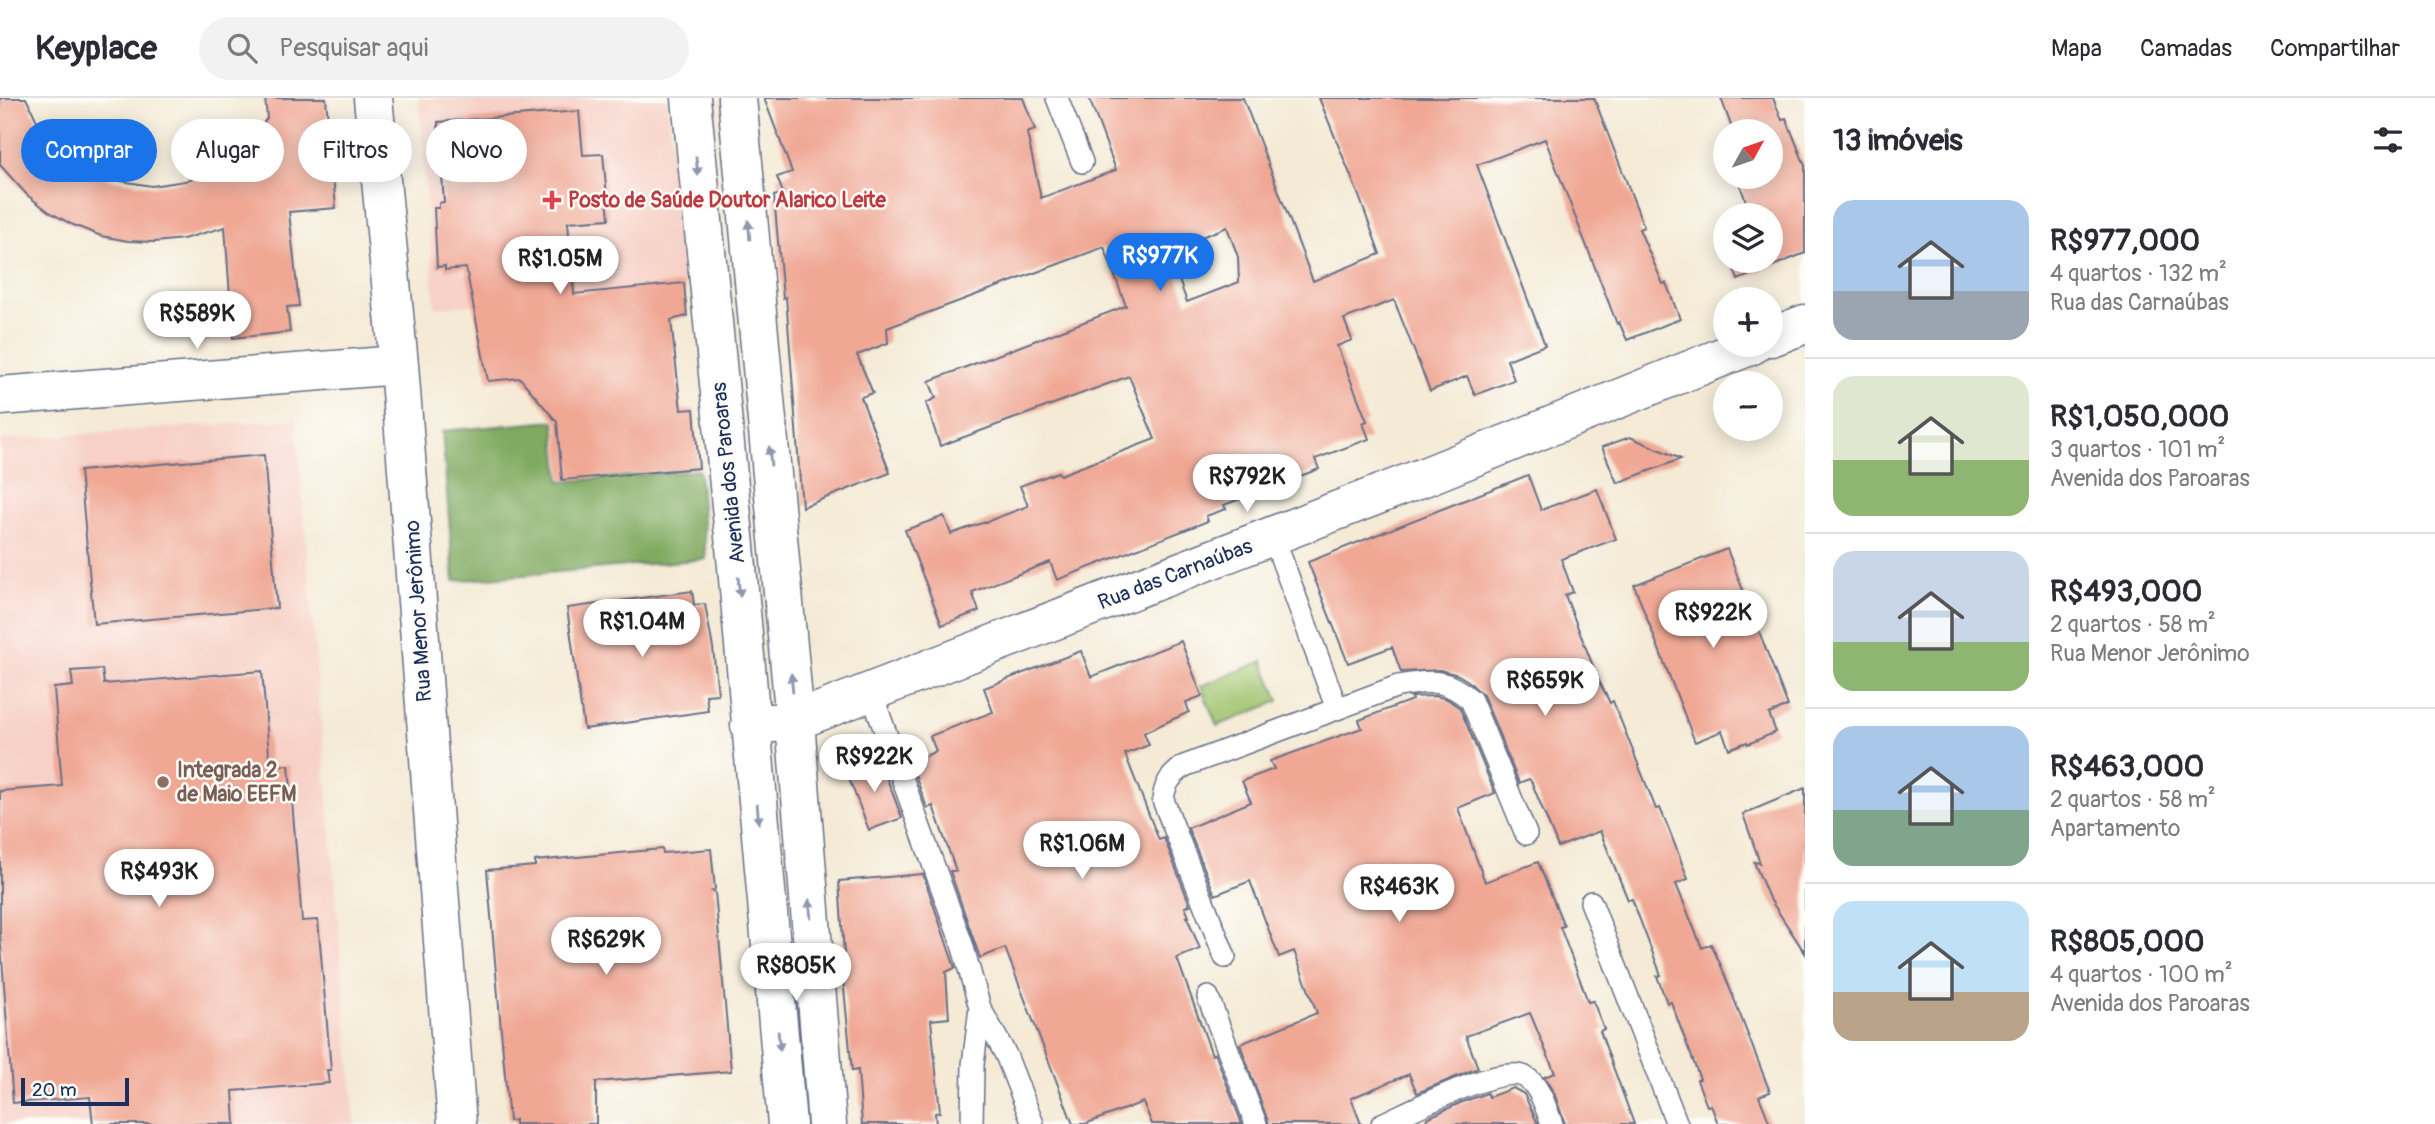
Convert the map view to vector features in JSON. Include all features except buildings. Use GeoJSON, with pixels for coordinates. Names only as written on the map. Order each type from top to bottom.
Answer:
{"type":"FeatureCollection","features":[{"type":"Feature","properties":{"kind":"street","name":"Rua Menor Jerônimo"},"geometry":{"type":"LineString","coordinates":[[373,98],[398,365],[457,1124]]}},
{"type":"Feature","properties":{"kind":"street","name":"Avenida dos Paroaras"},"geometry":{"type":"LineString","coordinates":[[691,98],[787,1124]]}},
{"type":"Feature","properties":{"kind":"street","name":"Avenida dos Paroaras"},"geometry":{"type":"LineString","coordinates":[[737,98],[795,721],[827,1124]]}},
{"type":"Feature","properties":{"kind":"street"},"geometry":{"type":"LineString","coordinates":[[1783,332],[1805,324]]}},
{"type":"Feature","properties":{"kind":"street","name":"Rua das Carnaúbas"},"geometry":{"type":"LineString","coordinates":[[750,725],[795,721],[1273,536],[1722,357]]}},
{"type":"Feature","properties":{"kind":"street"},"geometry":{"type":"LineString","coordinates":[[0,396],[398,365]]}},
{"type":"Feature","properties":{"kind":"street"},"geometry":{"type":"LineString","coordinates":[[773,974],[815,972]]}},
{"type":"Feature","properties":{"kind":"lane"},"geometry":{"type":"LineString","coordinates":[[1057,98],[1082,162]]}},
{"type":"Feature","properties":{"kind":"lane"},"geometry":{"type":"LineString","coordinates":[[1273,536],[1337,709]]}},
{"type":"Feature","properties":{"kind":"lane"},"geometry":{"type":"LineString","coordinates":[[1225,957],[1163,800],[1164,786],[1171,776],[1184,766],[1398,686],[1436,680],[1455,687],[1471,700],[1526,834]]}},
{"type":"Feature","properties":{"kind":"lane"},"geometry":{"type":"LineString","coordinates":[[871,692],[962,944],[981,1008],[1006,1055],[1033,1124]]}},
{"type":"Feature","properties":{"kind":"lane"},"geometry":{"type":"LineString","coordinates":[[1591,902],[1677,1124]]}},
{"type":"Feature","properties":{"kind":"lane"},"geometry":{"type":"LineString","coordinates":[[1208,997],[1256,1124]]}},
{"type":"Feature","properties":{"kind":"lane"},"geometry":{"type":"LineString","coordinates":[[972,1124],[973,1065],[981,1008]]}},
{"type":"Feature","properties":{"kind":"lane"},"geometry":{"type":"LineString","coordinates":[[1382,1124],[1489,1077],[1513,1073],[1525,1076],[1535,1085],[1552,1124]]}},
{"type":"Feature","properties":{"kind":"shaded area","name":"Posto de Saúde Doutor Alarico Leite"},"geometry":{"type":"Polygon","coordinates":[[[419,98],[667,98],[684,283],[435,308],[419,98]]]}},
{"type":"Feature","properties":{"kind":"shaded area","name":"Integrada 2 de Maio EEFM"},"geometry":{"type":"Polygon","coordinates":[[[296,419],[355,1124],[0,1124],[0,440],[296,419]]]}},
{"type":"Feature","properties":{"kind":"green space"},"geometry":{"type":"Polygon","coordinates":[[[554,421],[560,482],[699,470],[706,559],[454,581],[442,431],[554,421]]]}},
{"type":"Feature","properties":{"kind":"green space"},"geometry":{"type":"Polygon","coordinates":[[[1263,661],[1279,701],[1217,726],[1201,686],[1263,661]]]}},
{"type":"Feature","properties":{"kind":"place","name":"Posto de Saúde Doutor Alarico Leite"},"geometry":{"type":"Point","coordinates":[552,200]}},
{"type":"Feature","properties":{"kind":"place","name":"Integrada 2 de Maio EEFM"},"geometry":{"type":"Point","coordinates":[163,782]}}]}
